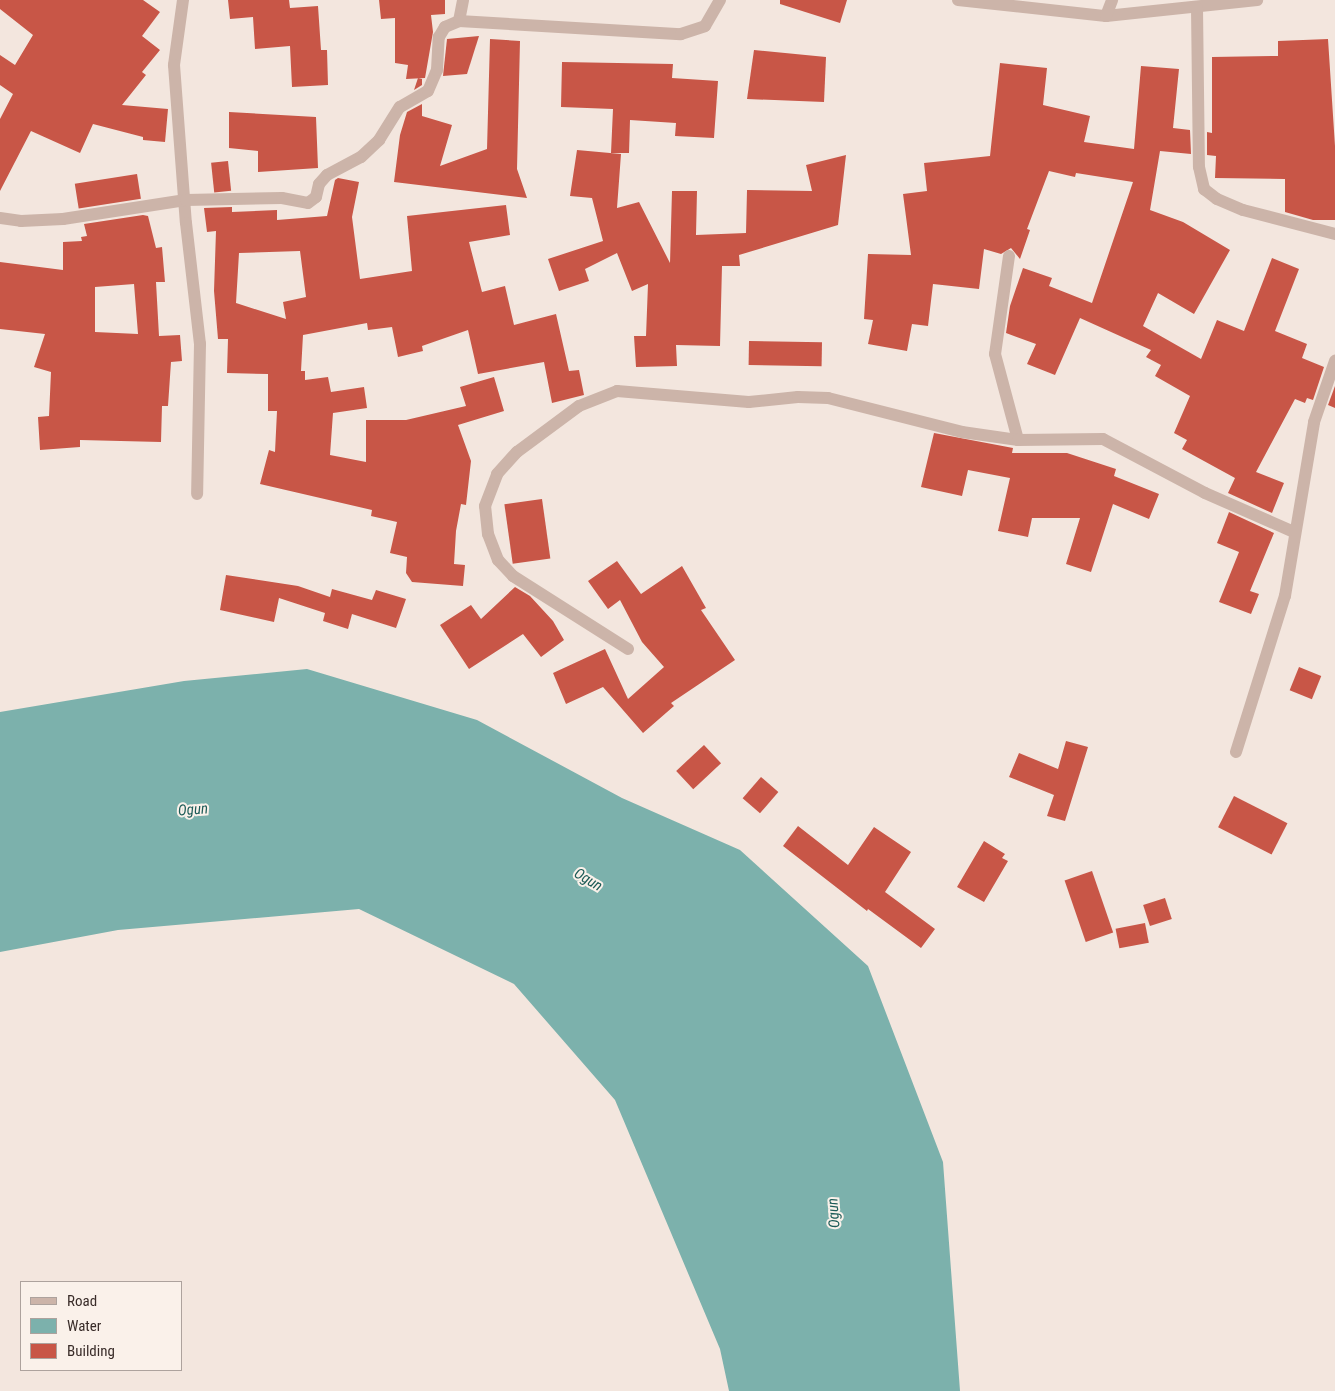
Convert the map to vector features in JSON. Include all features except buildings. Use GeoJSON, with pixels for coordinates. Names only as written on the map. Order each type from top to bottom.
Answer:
{"type":"FeatureCollection","features":[{"type":"Feature","properties":{"kind":"street"},"geometry":{"type":"LineString","coordinates":[[183,0],[174,66],[200,344],[197,494]]}},
{"type":"Feature","properties":{"kind":"street"},"geometry":{"type":"LineString","coordinates":[[460,21],[463,0]]}},
{"type":"Feature","properties":{"kind":"street"},"geometry":{"type":"LineString","coordinates":[[0,218],[21,221],[63,219],[186,200],[282,198],[308,203],[316,197],[319,184],[327,175],[372,149],[400,107],[428,91],[437,70],[438,36],[445,27],[460,21],[681,34],[705,26],[720,0]]}},
{"type":"Feature","properties":{"kind":"street"},"geometry":{"type":"LineString","coordinates":[[958,0],[1106,16],[1197,8],[1257,0]]}},
{"type":"Feature","properties":{"kind":"street"},"geometry":{"type":"LineString","coordinates":[[1106,16],[1112,0]]}},
{"type":"Feature","properties":{"kind":"street"},"geometry":{"type":"LineString","coordinates":[[1197,8],[1199,167],[1204,189],[1217,199],[1244,210],[1335,234]]}},
{"type":"Feature","properties":{"kind":"street"},"geometry":{"type":"LineString","coordinates":[[1009,256],[995,354],[1018,440]]}},
{"type":"Feature","properties":{"kind":"street"},"geometry":{"type":"LineString","coordinates":[[1236,752],[1284,596],[1314,422],[1335,362]]}},
{"type":"Feature","properties":{"kind":"street"},"geometry":{"type":"LineString","coordinates":[[628,649],[513,576],[498,560],[488,534],[485,506],[497,474],[516,452],[578,406],[617,391],[749,402],[798,396],[828,398],[944,428],[1018,440],[1103,439],[1206,493],[1294,532]]}},
{"type":"Feature","properties":{"kind":"water","name":"Ogun"},"geometry":{"type":"Polygon","coordinates":[[[307,669],[477,720],[622,798],[740,850],[868,966],[943,1162],[960,1391],[729,1391],[720,1349],[615,1100],[514,984],[359,909],[118,930],[0,952],[0,712],[184,681],[307,669]]]}}]}
